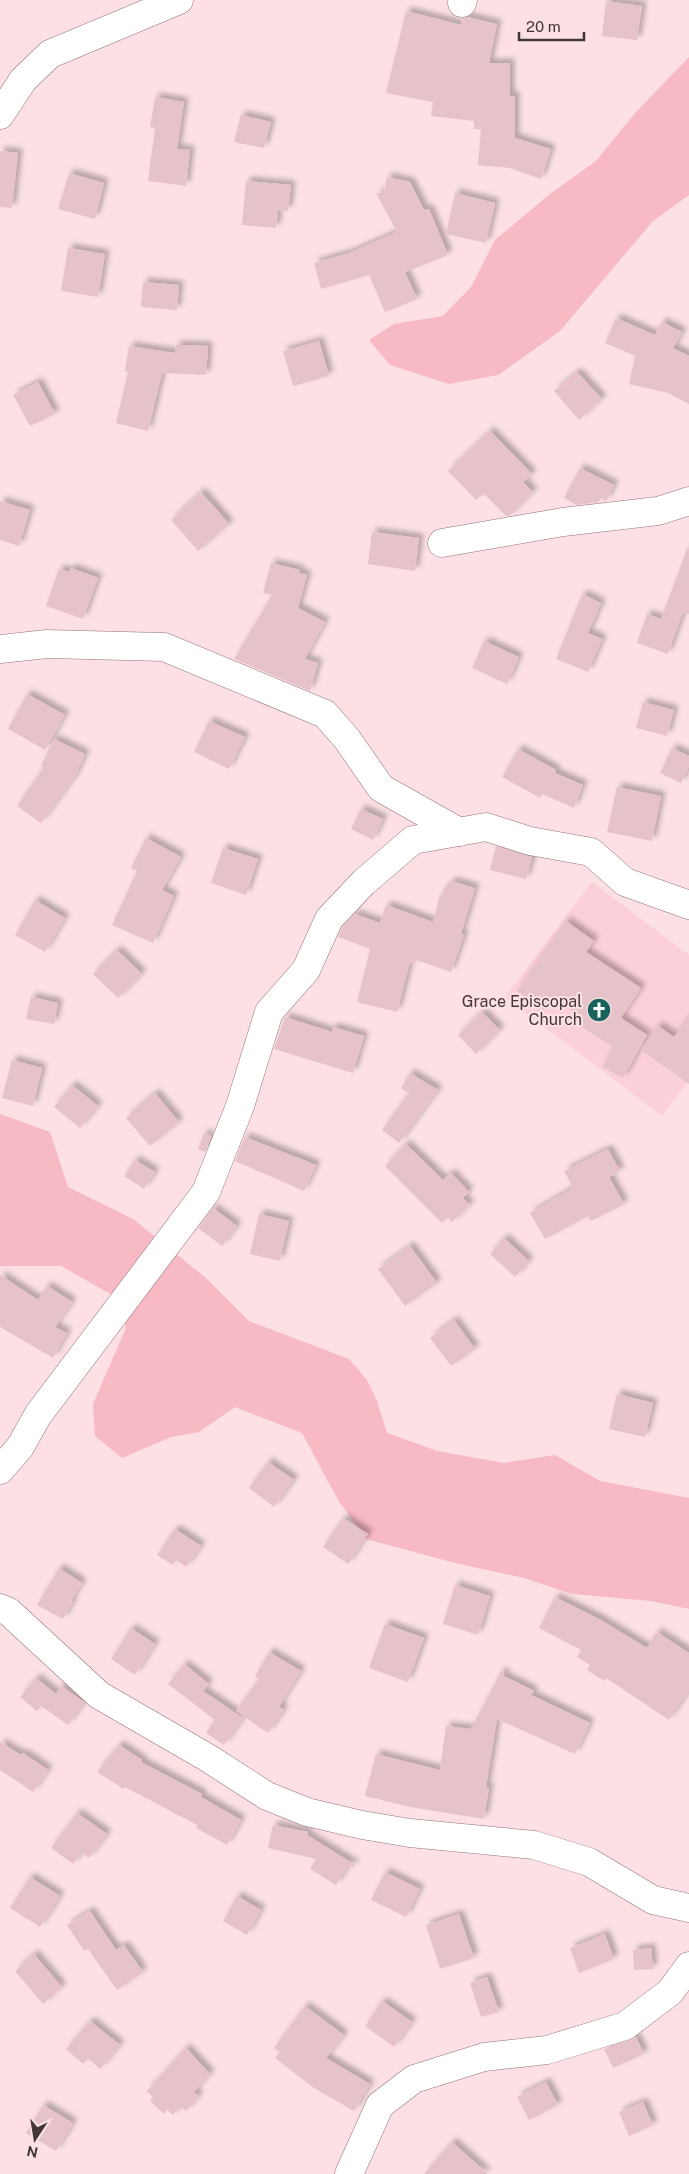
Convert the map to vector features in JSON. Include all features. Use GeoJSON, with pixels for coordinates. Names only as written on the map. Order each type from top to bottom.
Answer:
{"type":"FeatureCollection","features":[{"type":"Feature","properties":{"kind":"street"},"geometry":{"type":"LineString","coordinates":[[0,115],[23,80],[50,54],[179,0]]}},
{"type":"Feature","properties":{"kind":"street"},"geometry":{"type":"LineString","coordinates":[[442,543],[563,522],[658,511],[689,501]]}},
{"type":"Feature","properties":{"kind":"street"},"geometry":{"type":"LineString","coordinates":[[0,649],[47,644],[164,647],[325,714],[347,739],[381,788],[459,832]]}},
{"type":"Feature","properties":{"kind":"street"},"geometry":{"type":"LineString","coordinates":[[0,1470],[20,1447],[38,1415],[206,1192],[240,1106],[269,1012],[306,970],[329,919],[364,882],[413,840],[486,827],[530,841],[591,852],[624,882],[689,905]]}},
{"type":"Feature","properties":{"kind":"street"},"geometry":{"type":"LineString","coordinates":[[0,1608],[9,1612],[99,1695],[208,1758],[266,1796],[307,1812],[362,1825],[410,1833],[534,1845],[589,1862],[653,1900],[689,1908]]}},
{"type":"Feature","properties":{"kind":"street"},"geometry":{"type":"LineString","coordinates":[[349,2174],[380,2104],[414,2079],[484,2057],[547,2050],[625,2026],[670,1992],[689,1966]]}},
{"type":"Feature","properties":{"kind":"shaded area"},"geometry":{"type":"Polygon","coordinates":[[[689,57],[689,195],[653,221],[560,331],[498,375],[449,384],[390,365],[369,340],[394,324],[443,316],[471,287],[495,240],[550,194],[596,161],[636,112],[689,57]]]}},
{"type":"Feature","properties":{"kind":"shaded area"},"geometry":{"type":"Polygon","coordinates":[[[592,882],[689,955],[689,1080],[662,1116],[505,997],[592,882]]]}},
{"type":"Feature","properties":{"kind":"shaded area"},"geometry":{"type":"Polygon","coordinates":[[[0,1114],[50,1132],[68,1187],[133,1219],[206,1278],[249,1321],[349,1359],[367,1380],[377,1401],[387,1433],[437,1451],[504,1463],[555,1455],[600,1481],[689,1498],[689,1609],[651,1601],[572,1594],[524,1578],[455,1563],[366,1539],[338,1500],[302,1433],[235,1407],[199,1432],[171,1437],[122,1458],[95,1436],[93,1404],[126,1328],[121,1300],[61,1266],[0,1266],[0,1114]]]}},
{"type":"Feature","properties":{"kind":"building"},"geometry":{"type":"Polygon","coordinates":[[[606,1],[642,6],[637,40],[602,36],[606,1]]]}},
{"type":"Feature","properties":{"kind":"building"},"geometry":{"type":"Polygon","coordinates":[[[406,11],[461,25],[462,18],[467,17],[497,24],[489,63],[510,63],[510,96],[515,96],[515,138],[551,149],[541,179],[509,168],[478,165],[481,129],[474,129],[474,121],[431,116],[433,102],[386,93],[406,11]]]}},
{"type":"Feature","properties":{"kind":"building"},"geometry":{"type":"Polygon","coordinates":[[[155,97],[184,102],[177,149],[190,150],[186,186],[148,181],[155,128],[150,127],[155,97]]]}},
{"type":"Feature","properties":{"kind":"building"},"geometry":{"type":"Polygon","coordinates":[[[241,115],[271,122],[264,148],[234,142],[241,115]]]}},
{"type":"Feature","properties":{"kind":"building"},"geometry":{"type":"Polygon","coordinates":[[[0,151],[18,153],[12,208],[0,207],[0,151]]]}},
{"type":"Feature","properties":{"kind":"building"},"geometry":{"type":"Polygon","coordinates":[[[69,173],[104,183],[95,219],[58,209],[69,173]]]}},
{"type":"Feature","properties":{"kind":"building"},"geometry":{"type":"Polygon","coordinates":[[[387,177],[410,182],[424,210],[429,209],[448,255],[405,272],[417,299],[385,312],[369,275],[321,289],[314,263],[349,253],[397,232],[376,193],[384,193],[387,177]]]}},
{"type":"Feature","properties":{"kind":"building"},"geometry":{"type":"Polygon","coordinates":[[[246,181],[291,185],[288,211],[278,210],[276,228],[242,225],[246,181]]]}},
{"type":"Feature","properties":{"kind":"building"},"geometry":{"type":"Polygon","coordinates":[[[455,193],[495,203],[486,243],[446,234],[455,193]]]}},
{"type":"Feature","properties":{"kind":"building"},"geometry":{"type":"Polygon","coordinates":[[[68,248],[105,254],[98,297],[61,291],[68,248]]]}},
{"type":"Feature","properties":{"kind":"building"},"geometry":{"type":"Polygon","coordinates":[[[143,282],[179,285],[177,310],[141,307],[143,282]]]}},
{"type":"Feature","properties":{"kind":"building"},"geometry":{"type":"Polygon","coordinates":[[[616,318],[655,335],[662,322],[682,332],[673,348],[689,356],[689,404],[668,393],[629,384],[635,356],[605,343],[616,318]]]}},
{"type":"Feature","properties":{"kind":"building"},"geometry":{"type":"Polygon","coordinates":[[[319,341],[329,376],[293,386],[283,351],[319,341]]]}},
{"type":"Feature","properties":{"kind":"building"},"geometry":{"type":"Polygon","coordinates":[[[176,345],[208,346],[206,375],[162,373],[148,431],[116,423],[128,372],[125,371],[129,346],[175,353],[176,345]]]}},
{"type":"Feature","properties":{"kind":"building"},"geometry":{"type":"Polygon","coordinates":[[[577,372],[602,399],[579,420],[554,391],[577,372]]]}},
{"type":"Feature","properties":{"kind":"building"},"geometry":{"type":"Polygon","coordinates":[[[38,382],[55,414],[30,426],[13,395],[38,382]]]}},
{"type":"Feature","properties":{"kind":"building"},"geometry":{"type":"Polygon","coordinates":[[[490,431],[532,474],[523,482],[533,492],[509,516],[506,516],[483,493],[476,500],[448,471],[490,431]]]}},
{"type":"Feature","properties":{"kind":"building"},"geometry":{"type":"Polygon","coordinates":[[[580,468],[614,485],[606,501],[601,498],[598,502],[577,505],[564,498],[580,468]]]}},
{"type":"Feature","properties":{"kind":"building"},"geometry":{"type":"Polygon","coordinates":[[[201,492],[229,524],[198,551],[171,520],[201,492]]]}},
{"type":"Feature","properties":{"kind":"building"},"geometry":{"type":"Polygon","coordinates":[[[0,501],[30,510],[19,546],[0,540],[0,501]]]}},
{"type":"Feature","properties":{"kind":"building"},"geometry":{"type":"Polygon","coordinates":[[[372,532],[419,538],[415,571],[368,564],[372,532]]]}},
{"type":"Feature","properties":{"kind":"building"},"geometry":{"type":"Polygon","coordinates":[[[687,549],[689,549],[689,614],[683,612],[668,654],[637,643],[647,614],[661,619],[687,549]]]}},
{"type":"Feature","properties":{"kind":"building"},"geometry":{"type":"Polygon","coordinates":[[[271,563],[300,570],[299,573],[307,575],[298,608],[325,622],[305,659],[318,663],[310,691],[234,659],[272,595],[263,593],[271,563]]]}},
{"type":"Feature","properties":{"kind":"building"},"geometry":{"type":"Polygon","coordinates":[[[71,568],[98,578],[83,619],[46,606],[59,569],[69,572],[71,568]]]}},
{"type":"Feature","properties":{"kind":"building"},"geometry":{"type":"Polygon","coordinates":[[[582,594],[601,603],[588,633],[602,639],[588,672],[556,659],[582,594]]]}},
{"type":"Feature","properties":{"kind":"building"},"geometry":{"type":"Polygon","coordinates":[[[484,641],[519,657],[507,684],[472,668],[484,641]]]}},
{"type":"Feature","properties":{"kind":"building"},"geometry":{"type":"Polygon","coordinates":[[[27,694],[65,715],[45,750],[8,729],[27,694]]]}},
{"type":"Feature","properties":{"kind":"building"},"geometry":{"type":"Polygon","coordinates":[[[643,702],[674,710],[667,736],[636,728],[643,702]]]}},
{"type":"Feature","properties":{"kind":"building"},"geometry":{"type":"Polygon","coordinates":[[[209,721],[245,737],[229,769],[194,752],[209,721]]]}},
{"type":"Feature","properties":{"kind":"building"},"geometry":{"type":"Polygon","coordinates":[[[54,739],[85,754],[75,776],[41,823],[17,806],[44,767],[41,766],[54,739]]]}},
{"type":"Feature","properties":{"kind":"building"},"geometry":{"type":"Polygon","coordinates":[[[672,748],[689,756],[689,766],[681,783],[660,773],[672,748]]]}},
{"type":"Feature","properties":{"kind":"building"},"geometry":{"type":"Polygon","coordinates":[[[518,749],[556,770],[555,773],[583,785],[574,808],[542,794],[540,798],[502,777],[518,749]]]}},
{"type":"Feature","properties":{"kind":"building"},"geometry":{"type":"Polygon","coordinates":[[[617,787],[661,796],[652,841],[607,832],[617,787]]]}},
{"type":"Feature","properties":{"kind":"building"},"geometry":{"type":"Polygon","coordinates":[[[361,809],[383,819],[373,840],[351,829],[361,809]]]}},
{"type":"Feature","properties":{"kind":"building"},"geometry":{"type":"Polygon","coordinates":[[[146,838],[181,857],[162,890],[174,896],[153,943],[112,925],[137,871],[131,868],[146,838]]]}},
{"type":"Feature","properties":{"kind":"building"},"geometry":{"type":"Polygon","coordinates":[[[496,846],[532,857],[526,879],[490,870],[496,846]]]}},
{"type":"Feature","properties":{"kind":"building"},"geometry":{"type":"Polygon","coordinates":[[[223,848],[258,859],[246,895],[211,883],[223,848]]]}},
{"type":"Feature","properties":{"kind":"building"},"geometry":{"type":"Polygon","coordinates":[[[451,881],[475,888],[461,934],[464,935],[451,972],[416,960],[414,964],[410,962],[397,1012],[357,1002],[370,949],[338,937],[342,928],[355,914],[380,923],[386,905],[433,922],[440,895],[442,896],[445,886],[449,887],[451,881]]]}},
{"type":"Feature","properties":{"kind":"building"},"geometry":{"type":"Polygon","coordinates":[[[35,900],[65,918],[45,952],[15,935],[35,900]]]}},
{"type":"Feature","properties":{"kind":"building"},"geometry":{"type":"Polygon","coordinates":[[[566,921],[594,941],[586,952],[641,988],[621,1018],[647,1035],[623,1078],[602,1067],[613,1047],[577,1024],[582,1017],[553,998],[544,1010],[517,991],[566,921]]]}},
{"type":"Feature","properties":{"kind":"building"},"geometry":{"type":"Polygon","coordinates":[[[117,950],[142,974],[118,998],[93,974],[117,950]]]}},
{"type":"Feature","properties":{"kind":"building"},"geometry":{"type":"Polygon","coordinates":[[[31,997],[58,1003],[54,1024],[26,1019],[31,997]]]}},
{"type":"Feature","properties":{"kind":"building"},"geometry":{"type":"Polygon","coordinates":[[[482,1012],[500,1030],[476,1054],[458,1035],[482,1012]]]}},
{"type":"Feature","properties":{"kind":"building"},"geometry":{"type":"Polygon","coordinates":[[[689,1016],[689,1084],[641,1050],[658,1026],[674,1037],[689,1016]]]}},
{"type":"Feature","properties":{"kind":"building"},"geometry":{"type":"Polygon","coordinates":[[[285,1017],[332,1032],[333,1027],[364,1036],[353,1073],[274,1049],[285,1017]]]}},
{"type":"Feature","properties":{"kind":"building"},"geometry":{"type":"Polygon","coordinates":[[[12,1060],[42,1068],[33,1106],[2,1098],[12,1060]]]}},
{"type":"Feature","properties":{"kind":"building"},"geometry":{"type":"Polygon","coordinates":[[[410,1073],[438,1090],[399,1143],[382,1130],[409,1093],[401,1088],[410,1073]]]}},
{"type":"Feature","properties":{"kind":"building"},"geometry":{"type":"Polygon","coordinates":[[[72,1085],[98,1106],[80,1128],[54,1107],[72,1085]]]}},
{"type":"Feature","properties":{"kind":"building"},"geometry":{"type":"Polygon","coordinates":[[[155,1093],[179,1122],[150,1146],[126,1118],[155,1093]]]}},
{"type":"Feature","properties":{"kind":"building"},"geometry":{"type":"Polygon","coordinates":[[[204,1133],[211,1136],[205,1152],[198,1149],[204,1133]]]}},
{"type":"Feature","properties":{"kind":"building"},"geometry":{"type":"Polygon","coordinates":[[[245,1137],[316,1165],[304,1191],[235,1161],[245,1137]]]}},
{"type":"Feature","properties":{"kind":"building"},"geometry":{"type":"Polygon","coordinates":[[[406,1144],[443,1180],[451,1173],[469,1192],[463,1198],[470,1205],[452,1222],[448,1217],[442,1223],[385,1166],[406,1144]]]}},
{"type":"Feature","properties":{"kind":"building"},"geometry":{"type":"Polygon","coordinates":[[[608,1149],[620,1171],[609,1177],[624,1204],[591,1221],[588,1216],[545,1239],[530,1213],[573,1188],[564,1171],[608,1149]]]}},
{"type":"Feature","properties":{"kind":"building"},"geometry":{"type":"Polygon","coordinates":[[[135,1160],[155,1172],[144,1189],[124,1176],[135,1160]]]}},
{"type":"Feature","properties":{"kind":"building"},"geometry":{"type":"Polygon","coordinates":[[[213,1208],[237,1226],[222,1246],[198,1228],[213,1208]]]}},
{"type":"Feature","properties":{"kind":"building"},"geometry":{"type":"Polygon","coordinates":[[[259,1214],[289,1221],[280,1261],[250,1254],[259,1214]]]}},
{"type":"Feature","properties":{"kind":"building"},"geometry":{"type":"Polygon","coordinates":[[[504,1238],[529,1261],[515,1277],[490,1254],[504,1238]]]}},
{"type":"Feature","properties":{"kind":"building"},"geometry":{"type":"Polygon","coordinates":[[[410,1246],[437,1283],[405,1306],[378,1269],[410,1246]]]}},
{"type":"Feature","properties":{"kind":"building"},"geometry":{"type":"Polygon","coordinates":[[[0,1275],[38,1300],[47,1286],[72,1302],[55,1327],[67,1333],[53,1358],[0,1327],[0,1275]]]}},
{"type":"Feature","properties":{"kind":"building"},"geometry":{"type":"Polygon","coordinates":[[[454,1320],[475,1349],[451,1366],[430,1338],[454,1320]]]}},
{"type":"Feature","properties":{"kind":"building"},"geometry":{"type":"Polygon","coordinates":[[[617,1394],[653,1403],[645,1437],[609,1429],[617,1394]]]}},
{"type":"Feature","properties":{"kind":"building"},"geometry":{"type":"Polygon","coordinates":[[[268,1462],[294,1480],[274,1507],[249,1488],[268,1462]]]}},
{"type":"Feature","properties":{"kind":"building"},"geometry":{"type":"Polygon","coordinates":[[[343,1518],[368,1534],[348,1564],[323,1547],[343,1518]]]}},
{"type":"Feature","properties":{"kind":"building"},"geometry":{"type":"Polygon","coordinates":[[[175,1529],[201,1546],[186,1567],[176,1560],[173,1565],[157,1555],[175,1529]]]}},
{"type":"Feature","properties":{"kind":"building"},"geometry":{"type":"Polygon","coordinates":[[[59,1568],[82,1583],[63,1619],[37,1605],[59,1568]]]}},
{"type":"Feature","properties":{"kind":"building"},"geometry":{"type":"Polygon","coordinates":[[[455,1585],[490,1596],[478,1635],[443,1624],[455,1585]]]}},
{"type":"Feature","properties":{"kind":"building"},"geometry":{"type":"Polygon","coordinates":[[[555,1597],[599,1619],[647,1648],[657,1632],[689,1653],[689,1690],[669,1720],[606,1678],[604,1681],[587,1670],[590,1665],[577,1657],[581,1650],[539,1628],[555,1597]]]}},
{"type":"Feature","properties":{"kind":"building"},"geometry":{"type":"Polygon","coordinates":[[[385,1624],[424,1638],[408,1682],[369,1668],[385,1624]]]}},
{"type":"Feature","properties":{"kind":"building"},"geometry":{"type":"Polygon","coordinates":[[[131,1628],[155,1644],[135,1675],[111,1659],[131,1628]]]}},
{"type":"Feature","properties":{"kind":"building"},"geometry":{"type":"Polygon","coordinates":[[[269,1652],[301,1671],[279,1707],[284,1710],[268,1733],[236,1711],[259,1679],[255,1676],[269,1652]]]}},
{"type":"Feature","properties":{"kind":"building"},"geometry":{"type":"Polygon","coordinates":[[[184,1664],[209,1684],[203,1691],[243,1718],[224,1745],[206,1733],[215,1720],[168,1684],[184,1664]]]}},
{"type":"Feature","properties":{"kind":"building"},"geometry":{"type":"Polygon","coordinates":[[[501,1671],[504,1672],[504,1676],[534,1691],[531,1695],[590,1723],[575,1754],[497,1719],[486,1787],[489,1787],[484,1819],[410,1807],[365,1796],[376,1754],[440,1770],[446,1726],[471,1729],[501,1671]]]}},
{"type":"Feature","properties":{"kind":"building"},"geometry":{"type":"Polygon","coordinates":[[[36,1678],[56,1694],[61,1686],[84,1702],[68,1725],[41,1706],[37,1711],[20,1697],[36,1678]]]}},
{"type":"Feature","properties":{"kind":"building"},"geometry":{"type":"Polygon","coordinates":[[[0,1742],[21,1755],[23,1753],[48,1770],[33,1792],[0,1770],[0,1742]]]}},
{"type":"Feature","properties":{"kind":"building"},"geometry":{"type":"Polygon","coordinates":[[[119,1745],[142,1760],[141,1762],[202,1794],[201,1797],[241,1820],[227,1845],[196,1828],[197,1825],[125,1787],[124,1789],[97,1772],[119,1745]]]}},
{"type":"Feature","properties":{"kind":"building"},"geometry":{"type":"Polygon","coordinates":[[[77,1813],[107,1834],[89,1858],[82,1853],[73,1864],[51,1848],[77,1813]]]}},
{"type":"Feature","properties":{"kind":"building"},"geometry":{"type":"Polygon","coordinates":[[[273,1825],[308,1832],[307,1835],[355,1865],[354,1867],[348,1866],[336,1885],[310,1869],[316,1859],[268,1848],[273,1825]]]}},
{"type":"Feature","properties":{"kind":"building"},"geometry":{"type":"Polygon","coordinates":[[[385,1872],[420,1889],[406,1917],[371,1900],[385,1872]]]}},
{"type":"Feature","properties":{"kind":"building"},"geometry":{"type":"Polygon","coordinates":[[[30,1877],[60,1896],[40,1927],[10,1908],[30,1877]]]}},
{"type":"Feature","properties":{"kind":"building"},"geometry":{"type":"Polygon","coordinates":[[[237,1896],[261,1910],[247,1935],[223,1921],[237,1896]]]}},
{"type":"Feature","properties":{"kind":"building"},"geometry":{"type":"Polygon","coordinates":[[[90,1911],[116,1950],[124,1945],[143,1972],[117,1990],[88,1949],[84,1951],[67,1925],[90,1911]]]}},
{"type":"Feature","properties":{"kind":"building"},"geometry":{"type":"Polygon","coordinates":[[[459,1914],[474,1958],[440,1969],[426,1925],[459,1914]]]}},
{"type":"Feature","properties":{"kind":"building"},"geometry":{"type":"Polygon","coordinates":[[[605,1934],[614,1959],[579,1973],[570,1948],[605,1934]]]}},
{"type":"Feature","properties":{"kind":"building"},"geometry":{"type":"Polygon","coordinates":[[[651,1948],[653,1969],[634,1970],[633,1950],[651,1948]]]}},
{"type":"Feature","properties":{"kind":"building"},"geometry":{"type":"Polygon","coordinates":[[[34,1954],[62,1987],[43,2004],[15,1971],[34,1954]]]}},
{"type":"Feature","properties":{"kind":"building"},"geometry":{"type":"Polygon","coordinates":[[[487,1977],[499,2012],[481,2017],[470,1983],[487,1977]]]}},
{"type":"Feature","properties":{"kind":"building"},"geometry":{"type":"Polygon","coordinates":[[[382,2001],[412,2022],[394,2047],[365,2026],[382,2001]]]}},
{"type":"Feature","properties":{"kind":"building"},"geometry":{"type":"Polygon","coordinates":[[[305,2006],[344,2035],[326,2058],[370,2084],[354,2111],[314,2088],[275,2058],[280,2052],[274,2048],[305,2006]]]}},
{"type":"Feature","properties":{"kind":"building"},"geometry":{"type":"Polygon","coordinates":[[[90,2021],[120,2045],[100,2069],[88,2058],[83,2064],[66,2049],[90,2021]]]}},
{"type":"Feature","properties":{"kind":"building"},"geometry":{"type":"Polygon","coordinates":[[[636,2037],[644,2054],[613,2068],[604,2049],[636,2037]]]}},
{"type":"Feature","properties":{"kind":"building"},"geometry":{"type":"Polygon","coordinates":[[[186,2048],[210,2074],[194,2092],[199,2096],[186,2111],[181,2106],[173,2115],[167,2109],[164,2114],[150,2101],[153,2097],[147,2091],[186,2048]]]}},
{"type":"Feature","properties":{"kind":"building"},"geometry":{"type":"Polygon","coordinates":[[[546,2082],[558,2105],[529,2120],[517,2097],[546,2082]]]}},
{"type":"Feature","properties":{"kind":"building"},"geometry":{"type":"Polygon","coordinates":[[[643,2102],[653,2125],[629,2136],[619,2112],[643,2102]]]}},
{"type":"Feature","properties":{"kind":"building"},"geometry":{"type":"Polygon","coordinates":[[[43,2105],[73,2123],[56,2151],[26,2133],[43,2105]]]}},
{"type":"Feature","properties":{"kind":"building"},"geometry":{"type":"Polygon","coordinates":[[[452,2142],[488,2174],[424,2174],[452,2142]]]}},
{"type":"Feature","properties":{"kind":"place","name":"Grace Episcopal Church"},"geometry":{"type":"Point","coordinates":[599,1010]}}]}
